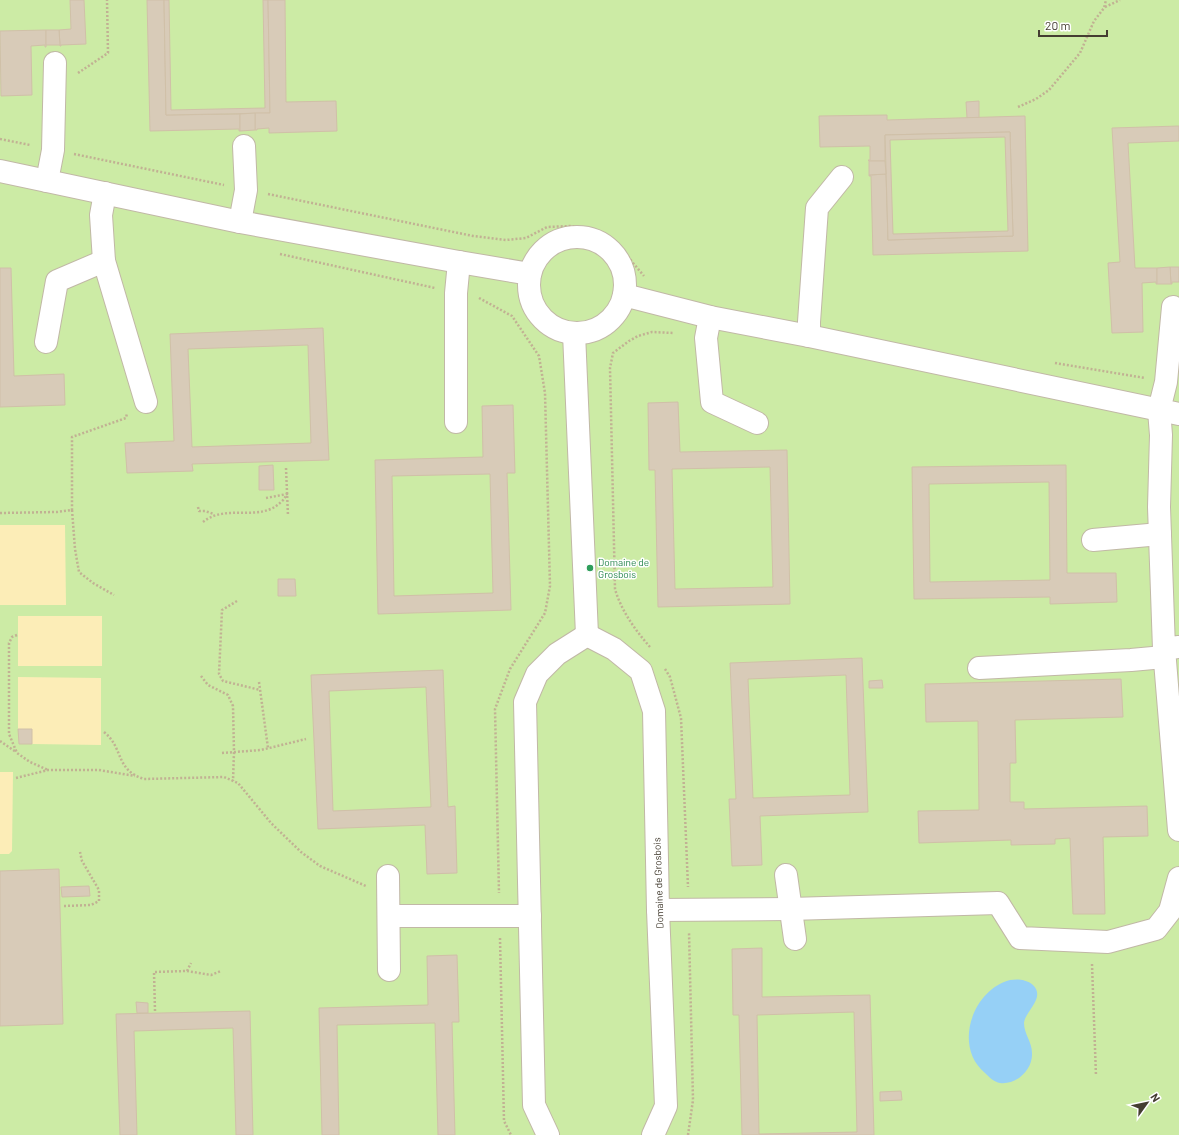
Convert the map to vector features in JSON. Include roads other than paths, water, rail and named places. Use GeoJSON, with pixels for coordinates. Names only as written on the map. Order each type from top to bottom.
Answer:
{"type":"FeatureCollection","features":[{"type":"Feature","properties":{"kind":"lane"},"geometry":{"type":"LineString","coordinates":[[47,181],[53,150],[55,63]]}},
{"type":"Feature","properties":{"kind":"lane"},"geometry":{"type":"LineString","coordinates":[[240,222],[246,190],[244,146]]}},
{"type":"Feature","properties":{"kind":"lane"},"geometry":{"type":"LineString","coordinates":[[0,171],[240,222],[530,274]]}},
{"type":"Feature","properties":{"kind":"lane"},"geometry":{"type":"LineString","coordinates":[[809,336],[817,208],[842,177]]}},
{"type":"Feature","properties":{"kind":"lane"},"geometry":{"type":"LineString","coordinates":[[104,193],[101,215],[104,261],[144,398]]}},
{"type":"Feature","properties":{"kind":"lane"},"geometry":{"type":"LineString","coordinates":[[581,237],[594,240],[606,247],[616,256],[622,268],[625,282],[624,295],[621,306],[615,316],[597,330],[586,333],[563,331],[542,319],[535,309],[529,286],[530,274],[535,261],[543,250],[555,242],[567,238],[581,237]]}},
{"type":"Feature","properties":{"kind":"lane"},"geometry":{"type":"LineString","coordinates":[[46,342],[57,281],[104,261]]}},
{"type":"Feature","properties":{"kind":"lane"},"geometry":{"type":"LineString","coordinates":[[456,422],[456,293],[459,262]]}},
{"type":"Feature","properties":{"kind":"lane"},"geometry":{"type":"LineString","coordinates":[[624,295],[708,328],[809,336],[1169,412]]}},
{"type":"Feature","properties":{"kind":"lane"},"geometry":{"type":"LineString","coordinates":[[1173,307],[1166,382],[1169,412],[1162,435],[1159,507],[1179,830]]}},
{"type":"Feature","properties":{"kind":"lane"},"geometry":{"type":"LineString","coordinates":[[708,328],[712,402],[757,423]]}},
{"type":"Feature","properties":{"kind":"lane"},"geometry":{"type":"LineString","coordinates":[[548,1135],[534,1105],[525,702],[537,674],[557,654],[587,635],[574,333]]}},
{"type":"Feature","properties":{"kind":"lane"},"geometry":{"type":"LineString","coordinates":[[1093,540],[1160,534]]}},
{"type":"Feature","properties":{"kind":"lane","name":"Domaine de Grosbois"},"geometry":{"type":"LineString","coordinates":[[587,635],[614,650],[641,671],[654,711],[658,910],[666,1106],[653,1135]]}},
{"type":"Feature","properties":{"kind":"lane"},"geometry":{"type":"LineString","coordinates":[[979,668],[1131,660],[1169,651]]}},
{"type":"Feature","properties":{"kind":"lane"},"geometry":{"type":"LineString","coordinates":[[786,875],[795,939]]}},
{"type":"Feature","properties":{"kind":"lane"},"geometry":{"type":"LineString","coordinates":[[389,885],[389,970]]}},
{"type":"Feature","properties":{"kind":"lane"},"geometry":{"type":"LineString","coordinates":[[658,910],[790,909],[998,903],[1020,938],[1108,942],[1156,929],[1170,911],[1178,885]]}},
{"type":"Feature","properties":{"kind":"lane"},"geometry":{"type":"LineString","coordinates":[[389,916],[530,916]]}},
{"type":"Feature","properties":{"kind":"water"},"geometry":{"type":"Polygon","coordinates":[[[1010,980],[1027,982],[1033,985],[1036,990],[1036,1000],[1025,1018],[1024,1023],[1025,1031],[1032,1049],[1032,1059],[1027,1070],[1018,1079],[1006,1083],[1000,1083],[990,1078],[975,1062],[970,1049],[969,1035],[971,1020],[977,1007],[986,995],[997,986],[1010,980]]]}},
{"type":"Feature","properties":{"kind":"place","name":"Domaine de Grosbois"},"geometry":{"type":"Point","coordinates":[590,568]}}]}
